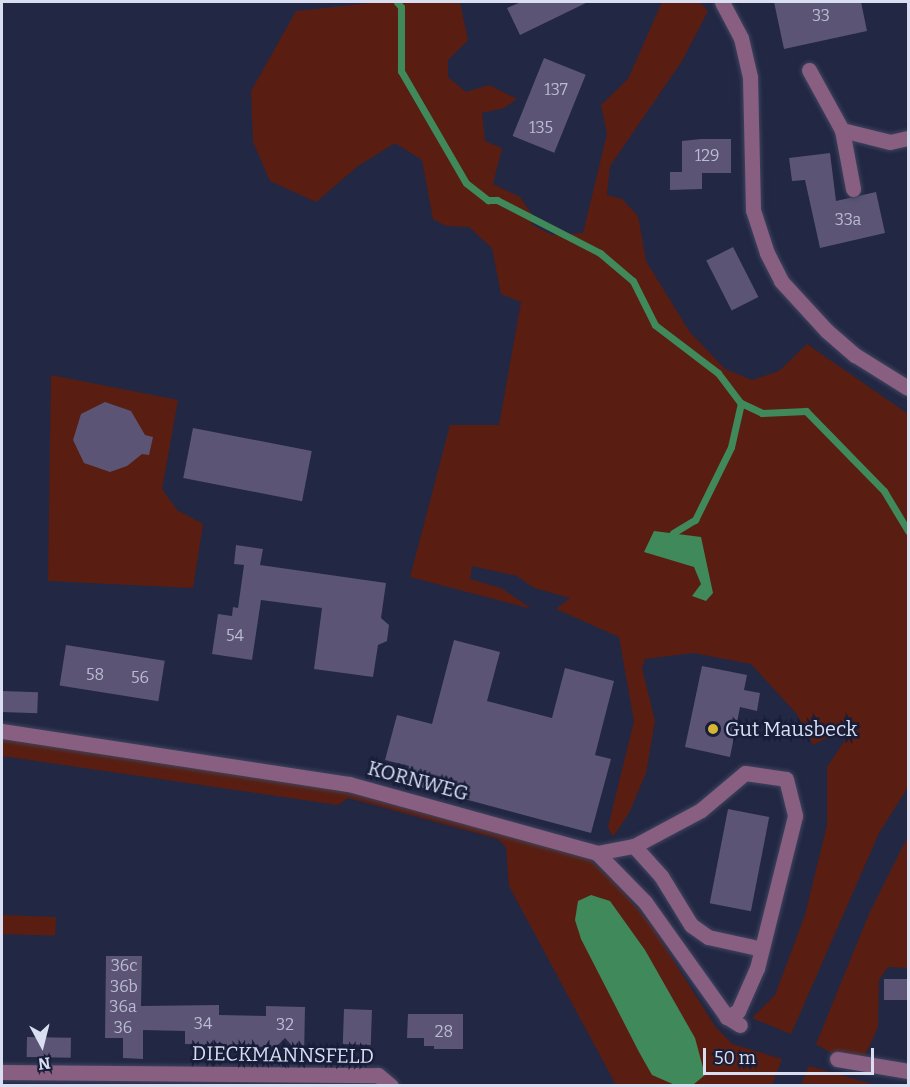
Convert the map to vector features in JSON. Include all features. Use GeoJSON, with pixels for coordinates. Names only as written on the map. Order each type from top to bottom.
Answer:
{"type":"FeatureCollection","features":[{"type":"Feature","properties":{"kind":"street"},"geometry":{"type":"LineString","coordinates":[[722,2],[741,38],[750,77],[753,210],[767,253],[781,281],[827,331],[855,355],[909,388]]}},
{"type":"Feature","properties":{"kind":"street"},"geometry":{"type":"LineString","coordinates":[[809,70],[842,130],[853,189]]}},
{"type":"Feature","properties":{"kind":"street"},"geometry":{"type":"LineString","coordinates":[[842,130],[891,142],[909,138]]}},
{"type":"Feature","properties":{"kind":"street","name":"KORNWEG"},"geometry":{"type":"LineString","coordinates":[[2,731],[349,784],[597,853]]}},
{"type":"Feature","properties":{"kind":"street"},"geometry":{"type":"LineString","coordinates":[[745,772],[786,779],[795,816],[762,949],[733,1021],[645,902],[597,853],[634,846],[701,810],[745,772]]}},
{"type":"Feature","properties":{"kind":"street"},"geometry":{"type":"LineString","coordinates":[[634,846],[661,876],[691,926],[708,937],[762,949]]}},
{"type":"Feature","properties":{"kind":"street"},"geometry":{"type":"LineString","coordinates":[[837,1059],[909,1071]]}},
{"type":"Feature","properties":{"kind":"street","name":"DIECKMANNSFELD"},"geometry":{"type":"LineString","coordinates":[[2,1072],[170,1080],[378,1075],[391,1086]]}},
{"type":"Feature","properties":{"kind":"shaded area"},"geometry":{"type":"Polygon","coordinates":[[[380,2],[460,2],[468,40],[448,60],[448,77],[466,92],[489,85],[517,99],[504,108],[482,113],[485,141],[502,148],[493,184],[520,197],[533,216],[531,224],[552,235],[583,233],[607,134],[601,105],[628,79],[662,2],[699,2],[708,11],[682,61],[610,166],[607,195],[622,199],[638,216],[646,261],[689,331],[725,369],[752,380],[779,371],[807,344],[908,414],[908,787],[879,833],[791,1034],[752,1018],[775,995],[805,915],[827,825],[827,767],[849,734],[835,734],[813,745],[796,713],[751,664],[693,653],[645,659],[642,668],[655,721],[646,773],[629,813],[613,837],[608,827],[634,721],[619,637],[556,609],[570,598],[534,588],[517,576],[472,566],[470,579],[501,588],[532,609],[410,577],[450,425],[499,425],[521,302],[501,294],[492,248],[469,227],[446,226],[433,219],[422,160],[395,143],[358,166],[316,202],[270,181],[253,142],[251,91],[296,11],[380,2]]]}},
{"type":"Feature","properties":{"kind":"shaded area"},"geometry":{"type":"Polygon","coordinates":[[[51,375],[178,400],[162,489],[177,510],[203,524],[193,588],[48,581],[51,375]]]}},
{"type":"Feature","properties":{"kind":"shaded area"},"geometry":{"type":"Polygon","coordinates":[[[654,531],[701,537],[713,593],[706,601],[692,596],[701,584],[694,567],[644,552],[654,531]]]}},
{"type":"Feature","properties":{"kind":"shaded area"},"geometry":{"type":"Polygon","coordinates":[[[2,738],[348,791],[589,859],[619,887],[651,925],[715,1026],[732,1044],[782,1059],[772,1085],[616,1085],[509,886],[506,847],[498,839],[348,798],[338,805],[2,756],[2,738]]]}},
{"type":"Feature","properties":{"kind":"shaded area"},"geometry":{"type":"Polygon","coordinates":[[[908,836],[908,968],[888,967],[879,980],[878,1027],[864,1058],[833,1054],[816,1044],[869,914],[908,836]]]}},
{"type":"Feature","properties":{"kind":"shaded area"},"geometry":{"type":"Polygon","coordinates":[[[591,895],[610,901],[645,950],[695,1038],[705,1075],[694,1084],[675,1085],[652,1075],[639,1052],[581,939],[575,920],[578,901],[591,895]]]}},
{"type":"Feature","properties":{"kind":"shaded area"},"geometry":{"type":"Polygon","coordinates":[[[2,915],[56,917],[55,936],[2,934],[2,915]]]}},
{"type":"Feature","properties":{"kind":"shaded area"},"geometry":{"type":"Polygon","coordinates":[[[809,1066],[872,1084],[872,1085],[801,1085],[809,1066]]]}},
{"type":"Feature","properties":{"kind":"building"},"geometry":{"type":"Polygon","coordinates":[[[521,2],[588,2],[520,35],[507,8],[521,2]]]}},
{"type":"Feature","properties":{"kind":"building"},"geometry":{"type":"Polygon","coordinates":[[[774,2],[861,2],[867,31],[784,49],[774,2]]]}},
{"type":"Feature","properties":{"kind":"building"},"geometry":{"type":"Polygon","coordinates":[[[544,58],[586,75],[554,153],[513,136],[544,58]]]}},
{"type":"Feature","properties":{"kind":"building"},"geometry":{"type":"Polygon","coordinates":[[[731,139],[731,173],[702,173],[702,189],[670,190],[670,172],[682,172],[682,141],[731,139]]]}},
{"type":"Feature","properties":{"kind":"building"},"geometry":{"type":"Polygon","coordinates":[[[830,153],[836,201],[876,192],[885,233],[820,248],[805,180],[792,181],[789,158],[830,153]]]}},
{"type":"Feature","properties":{"kind":"building"},"geometry":{"type":"Polygon","coordinates":[[[733,247],[758,297],[732,311],[706,261],[733,247]]]}},
{"type":"Feature","properties":{"kind":"building"},"geometry":{"type":"Polygon","coordinates":[[[105,402],[131,411],[145,435],[153,437],[149,455],[142,454],[127,466],[110,472],[84,463],[73,440],[81,414],[105,402]]]}},
{"type":"Feature","properties":{"kind":"building"},"geometry":{"type":"Polygon","coordinates":[[[193,428],[312,451],[302,501],[183,478],[193,428]]]}},
{"type":"Feature","properties":{"kind":"building"},"geometry":{"type":"Polygon","coordinates":[[[236,545],[263,549],[260,565],[386,583],[381,618],[389,625],[387,641],[378,645],[373,677],[314,669],[322,608],[261,600],[252,660],[212,654],[218,614],[232,616],[233,607],[238,608],[244,565],[234,564],[236,545]]]}},
{"type":"Feature","properties":{"kind":"building"},"geometry":{"type":"Polygon","coordinates":[[[454,640],[500,652],[487,701],[552,718],[565,668],[614,681],[595,755],[611,759],[591,833],[405,783],[409,766],[385,760],[397,715],[432,724],[454,640]]]}},
{"type":"Feature","properties":{"kind":"building"},"geometry":{"type":"Polygon","coordinates":[[[66,645],[165,661],[158,701],[60,685],[66,645]]]}},
{"type":"Feature","properties":{"kind":"building","name":"Gut Mausbeck"},"geometry":{"type":"Polygon","coordinates":[[[702,666],[747,675],[744,690],[760,693],[757,711],[740,707],[730,757],[685,747],[702,666]]]}},
{"type":"Feature","properties":{"kind":"building"},"geometry":{"type":"Polygon","coordinates":[[[2,691],[38,692],[37,713],[2,712],[2,691]]]}},
{"type":"Feature","properties":{"kind":"building"},"geometry":{"type":"Polygon","coordinates":[[[728,809],[769,817],[751,911],[710,903],[728,809]]]}},
{"type":"Feature","properties":{"kind":"building"},"geometry":{"type":"Polygon","coordinates":[[[106,956],[142,956],[141,1006],[219,1005],[219,1015],[266,1016],[266,1006],[305,1007],[304,1059],[285,1038],[277,1046],[264,1047],[185,1044],[185,1031],[143,1030],[143,1059],[123,1058],[123,1038],[105,1038],[106,956]]]}},
{"type":"Feature","properties":{"kind":"building"},"geometry":{"type":"Polygon","coordinates":[[[884,979],[908,979],[908,1000],[884,1000],[884,979]]]}},
{"type":"Feature","properties":{"kind":"building"},"geometry":{"type":"Polygon","coordinates":[[[344,1009],[372,1010],[371,1045],[343,1044],[344,1009]]]}},
{"type":"Feature","properties":{"kind":"building"},"geometry":{"type":"Polygon","coordinates":[[[408,1014],[463,1014],[463,1049],[434,1049],[434,1046],[424,1046],[424,1038],[407,1038],[408,1014]]]}},
{"type":"Feature","properties":{"kind":"building"},"geometry":{"type":"Polygon","coordinates":[[[27,1037],[71,1038],[71,1058],[27,1057],[27,1037]]]}},
{"type":"Feature","properties":{"kind":"waterway"},"geometry":{"type":"LineString","coordinates":[[397,2],[401,7],[401,71],[466,183],[488,200],[497,200],[600,253],[633,281],[655,325],[718,373],[741,403],[762,413],[806,411],[884,491],[908,531]]}},
{"type":"Feature","properties":{"kind":"waterway"},"geometry":{"type":"LineString","coordinates":[[673,533],[695,520],[731,447],[741,403]]}},
{"type":"Feature","properties":{"kind":"place","name":"Gut Mausbeck"},"geometry":{"type":"Point","coordinates":[713,729]}}]}
